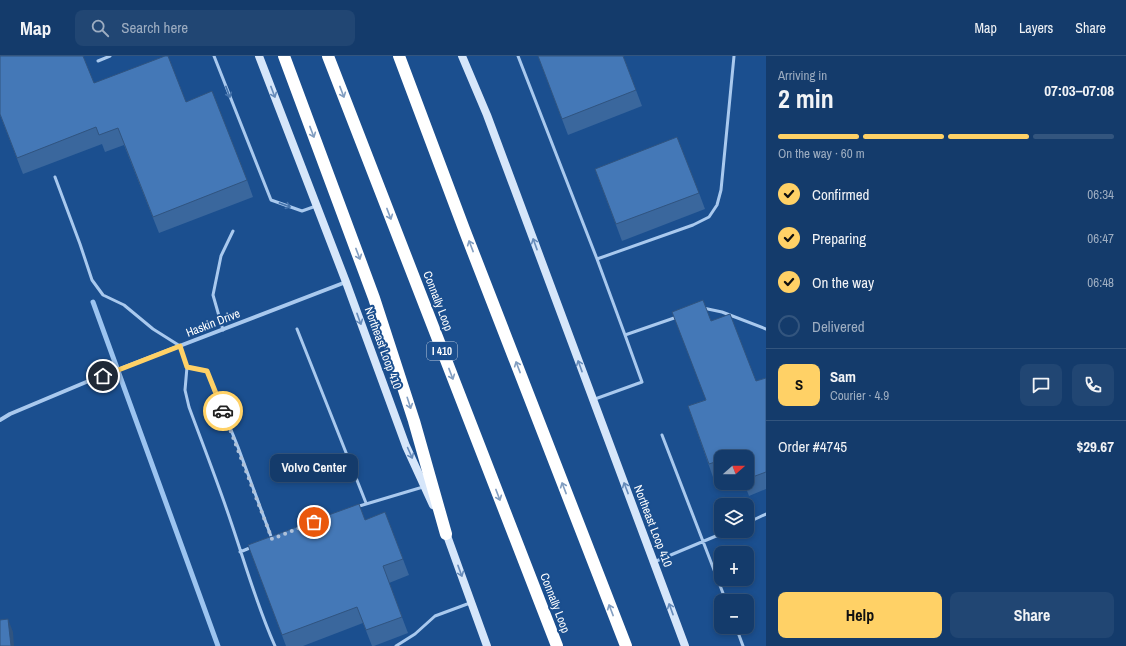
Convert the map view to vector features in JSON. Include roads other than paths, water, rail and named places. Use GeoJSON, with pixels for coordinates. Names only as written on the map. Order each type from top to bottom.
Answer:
{"type":"FeatureCollection","features":[{"type":"Feature","properties":{"kind":"highway"},"geometry":{"type":"LineString","coordinates":[[284,56],[374,298],[414,421],[446,534]]}},
{"type":"Feature","properties":{"kind":"highway","name":"Connally Loop"},"geometry":{"type":"LineString","coordinates":[[328,56],[557,646]]}},
{"type":"Feature","properties":{"kind":"highway"},"geometry":{"type":"LineString","coordinates":[[399,56],[626,646]]}},
{"type":"Feature","properties":{"kind":"main road","name":"Northeast Loop 410"},"geometry":{"type":"LineString","coordinates":[[259,56],[346,282],[406,446],[446,534],[487,646]]}},
{"type":"Feature","properties":{"kind":"main road","name":"Northeast Loop 410"},"geometry":{"type":"LineString","coordinates":[[462,56],[487,115],[685,646]]}},
{"type":"Feature","properties":{"kind":"street","name":"Haskin Drive"},"geometry":{"type":"LineString","coordinates":[[0,420],[10,414],[91,380],[346,282]]}},
{"type":"Feature","properties":{"kind":"lane"},"geometry":{"type":"LineString","coordinates":[[98,61],[110,56]]}},
{"type":"Feature","properties":{"kind":"lane"},"geometry":{"type":"LineString","coordinates":[[214,56],[271,200],[302,211],[316,206]]}},
{"type":"Feature","properties":{"kind":"lane"},"geometry":{"type":"LineString","coordinates":[[518,56],[597,259],[642,382],[593,400]]}},
{"type":"Feature","properties":{"kind":"lane"},"geometry":{"type":"LineString","coordinates":[[597,259],[693,225],[708,217],[713,211],[717,205],[721,190],[734,56]]}},
{"type":"Feature","properties":{"kind":"lane"},"geometry":{"type":"LineString","coordinates":[[55,177],[92,280],[104,295],[124,305],[153,329],[180,346],[187,367],[185,390],[189,407],[275,646]]}},
{"type":"Feature","properties":{"kind":"lane"},"geometry":{"type":"LineString","coordinates":[[223,330],[214,295],[221,256],[233,231]]}},
{"type":"Feature","properties":{"kind":"lane"},"geometry":{"type":"LineString","coordinates":[[696,311],[703,308],[722,312],[766,329]]}},
{"type":"Feature","properties":{"kind":"lane"},"geometry":{"type":"LineString","coordinates":[[624,335],[682,316]]}},
{"type":"Feature","properties":{"kind":"lane"},"geometry":{"type":"LineString","coordinates":[[297,329],[366,503]]}},
{"type":"Feature","properties":{"kind":"lane"},"geometry":{"type":"LineString","coordinates":[[187,367],[207,371],[238,447],[272,539]]}},
{"type":"Feature","properties":{"kind":"lane"},"geometry":{"type":"LineString","coordinates":[[662,435],[723,594]]}},
{"type":"Feature","properties":{"kind":"lane"},"geometry":{"type":"LineString","coordinates":[[352,508],[424,486]]}},
{"type":"Feature","properties":{"kind":"lane"},"geometry":{"type":"LineString","coordinates":[[754,520],[766,514]]}},
{"type":"Feature","properties":{"kind":"lane"},"geometry":{"type":"LineString","coordinates":[[266,542],[279,536]]}},
{"type":"Feature","properties":{"kind":"lane"},"geometry":{"type":"LineString","coordinates":[[654,562],[714,537]]}},
{"type":"Feature","properties":{"kind":"lane"},"geometry":{"type":"LineString","coordinates":[[240,552],[253,547]]}},
{"type":"Feature","properties":{"kind":"lane"},"geometry":{"type":"LineString","coordinates":[[396,646],[414,634],[435,616],[471,602]]}},
{"type":"Feature","properties":{"kind":"lane"},"geometry":{"type":"LineString","coordinates":[[739,634],[743,646]]}},
{"type":"Feature","properties":{"kind":"waterway"},"geometry":{"type":"LineString","coordinates":[[93,302],[218,646]]}},
{"type":"Feature","properties":{"kind":"place","name":"Volvo Center"},"geometry":{"type":"Point","coordinates":[314,522]}}]}
